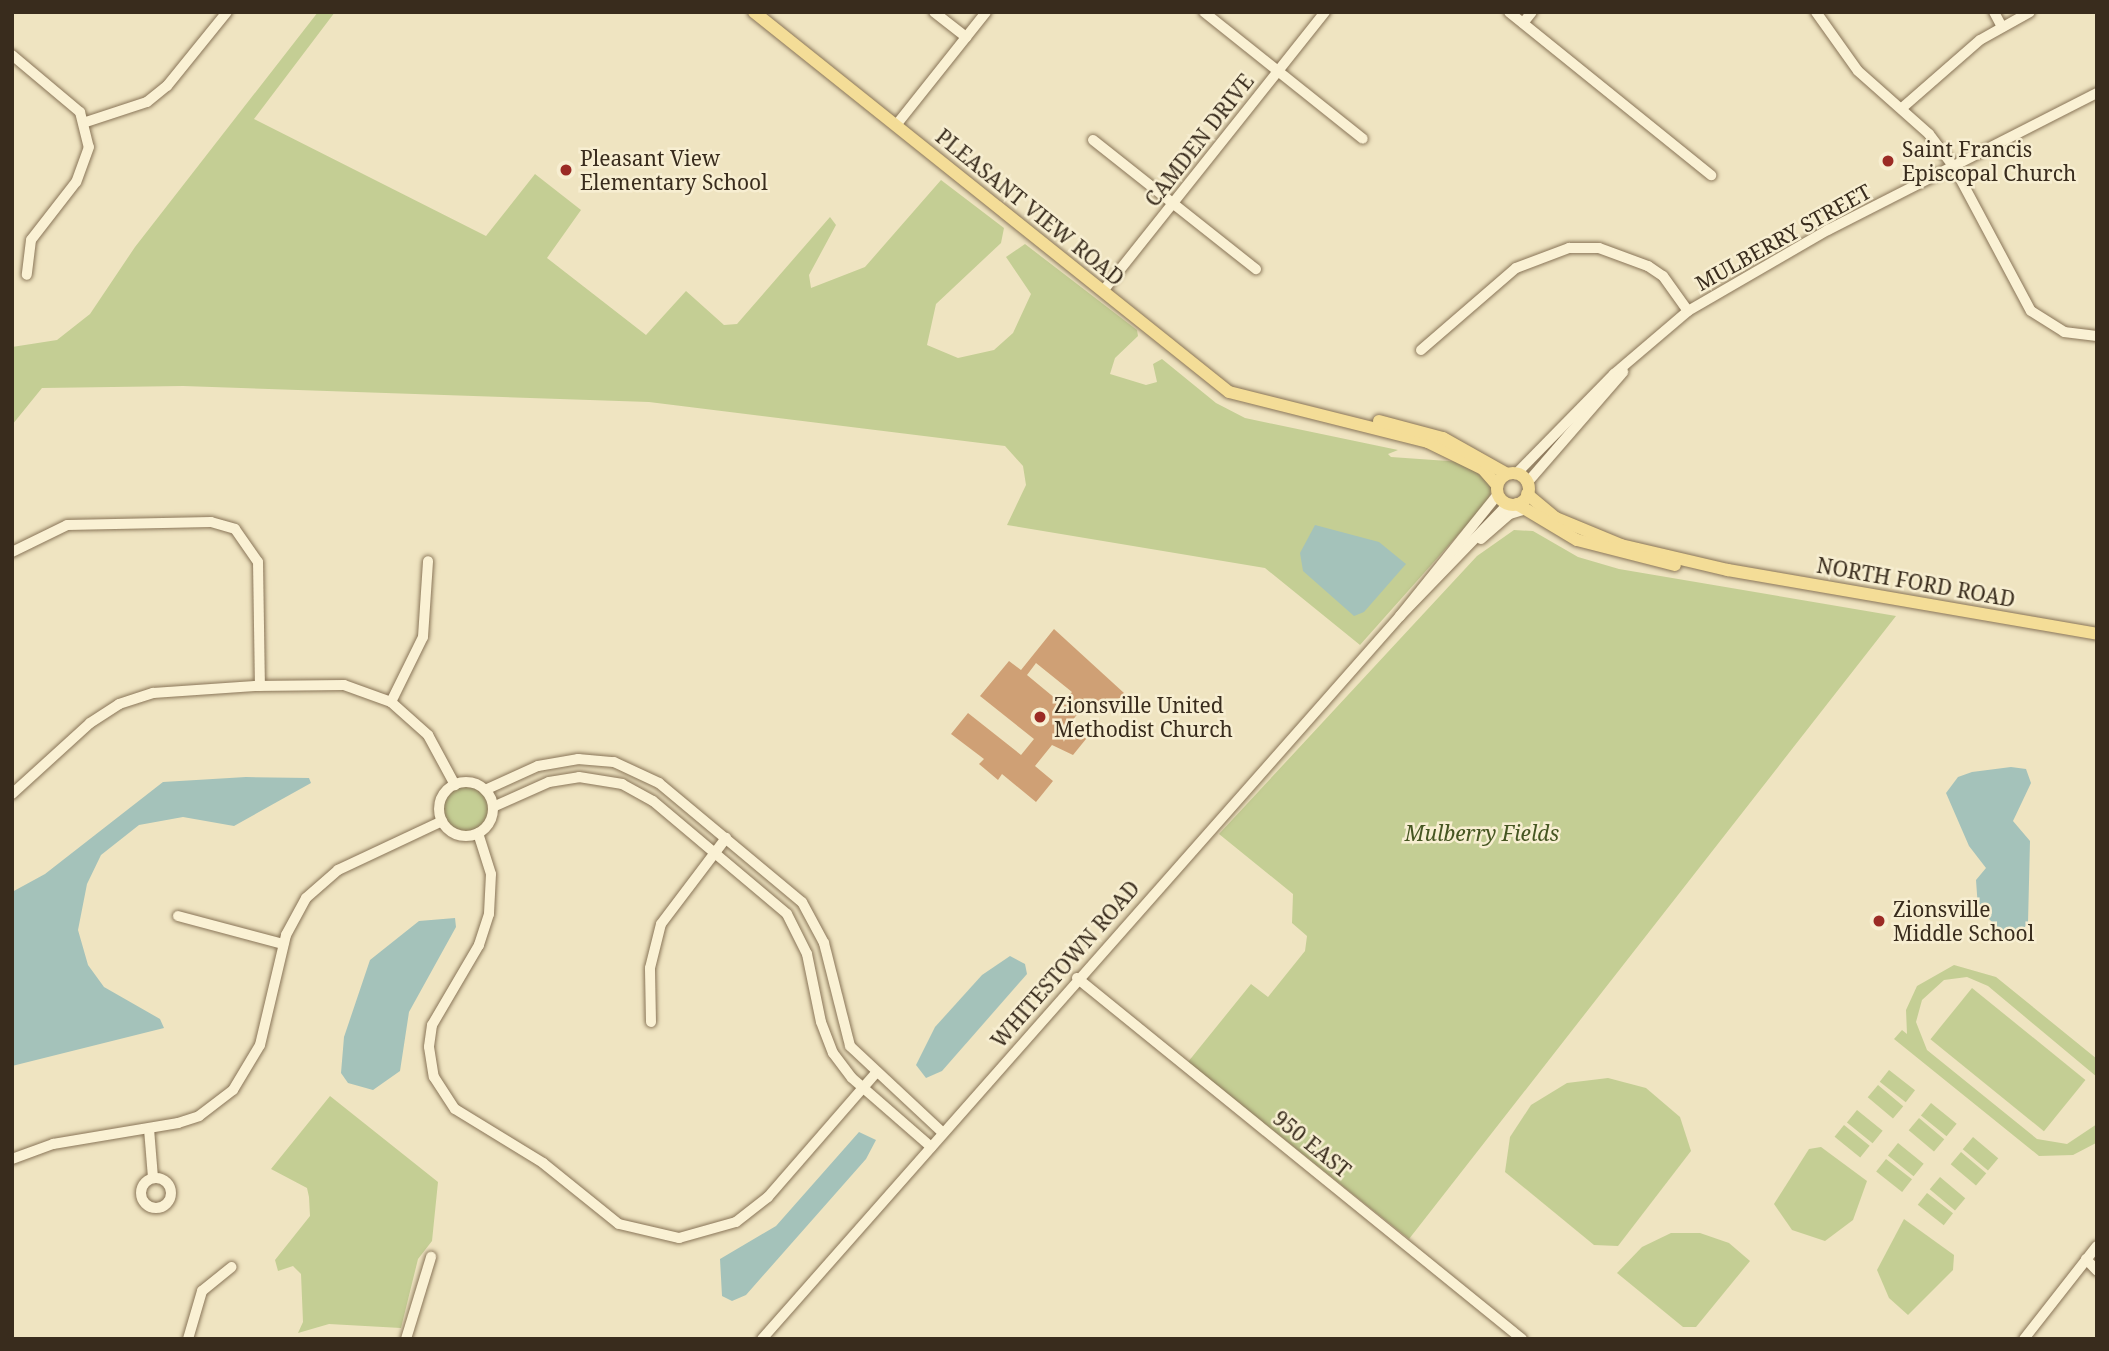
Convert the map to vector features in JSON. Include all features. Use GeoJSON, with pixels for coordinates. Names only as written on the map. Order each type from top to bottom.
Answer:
{"type":"FeatureCollection","features":[{"type":"Feature","properties":{"kind":"main road","name":"PLEASANT VIEW ROAD"},"geometry":{"type":"LineString","coordinates":[[754,12],[898,124],[1229,392],[1428,442],[1483,470],[1498,489],[1517,506]]}},
{"type":"Feature","properties":{"kind":"main road","name":"PLEASANT VIEW ROAD"},"geometry":{"type":"LineString","coordinates":[[1293,409],[1407,426],[1443,438],[1511,474],[1527,488]]}},
{"type":"Feature","properties":{"kind":"main road"},"geometry":{"type":"LineString","coordinates":[[1498,489],[1511,474]]}},
{"type":"Feature","properties":{"kind":"main road"},"geometry":{"type":"LineString","coordinates":[[1517,506],[1527,488]]}},
{"type":"Feature","properties":{"kind":"main road","name":"NORTH FORD ROAD"},"geometry":{"type":"LineString","coordinates":[[1527,488],[1556,518],[1589,533],[1728,570]]}},
{"type":"Feature","properties":{"kind":"main road","name":"NORTH FORD ROAD"},"geometry":{"type":"LineString","coordinates":[[1517,506],[1604,551],[2097,634]]}},
{"type":"Feature","properties":{"kind":"street"},"geometry":{"type":"LineString","coordinates":[[86,122],[147,102],[227,12]]}},
{"type":"Feature","properties":{"kind":"street"},"geometry":{"type":"LineString","coordinates":[[934,12],[965,37]]}},
{"type":"Feature","properties":{"kind":"street"},"geometry":{"type":"LineString","coordinates":[[898,124],[986,12]]}},
{"type":"Feature","properties":{"kind":"street"},"geometry":{"type":"LineString","coordinates":[[1204,12],[1363,139]]}},
{"type":"Feature","properties":{"kind":"street","name":"CAMDEN DRIVE"},"geometry":{"type":"LineString","coordinates":[[1103,291],[1325,12]]}},
{"type":"Feature","properties":{"kind":"street"},"geometry":{"type":"LineString","coordinates":[[1509,12],[1711,175]]}},
{"type":"Feature","properties":{"kind":"street"},"geometry":{"type":"LineString","coordinates":[[1523,23],[1532,12]]}},
{"type":"Feature","properties":{"kind":"street"},"geometry":{"type":"LineString","coordinates":[[1816,12],[1858,71],[1902,108],[1954,167],[2031,311],[2064,332],[2097,336]]}},
{"type":"Feature","properties":{"kind":"street"},"geometry":{"type":"LineString","coordinates":[[1994,12],[2002,27]]}},
{"type":"Feature","properties":{"kind":"street"},"geometry":{"type":"LineString","coordinates":[[1902,108],[1948,64],[2002,27],[2030,12]]}},
{"type":"Feature","properties":{"kind":"street"},"geometry":{"type":"LineString","coordinates":[[12,55],[86,122],[86,165],[31,240],[27,275]]}},
{"type":"Feature","properties":{"kind":"street","name":"MULBERRY STREET"},"geometry":{"type":"LineString","coordinates":[[1511,474],[1644,348],[1688,312],[1828,230],[2097,93]]}},
{"type":"Feature","properties":{"kind":"street"},"geometry":{"type":"LineString","coordinates":[[1093,140],[1256,270]]}},
{"type":"Feature","properties":{"kind":"street"},"geometry":{"type":"LineString","coordinates":[[1421,350],[1509,273],[1540,255],[1569,248],[1599,248],[1648,266],[1663,276],[1688,312]]}},
{"type":"Feature","properties":{"kind":"street","name":"MULBERRY STREET"},"geometry":{"type":"LineString","coordinates":[[1527,488],[1644,348]]}},
{"type":"Feature","properties":{"kind":"street","name":"WHITESTOWN ROAD"},"geometry":{"type":"LineString","coordinates":[[762,1339],[1077,978],[1399,616],[1498,489]]}},
{"type":"Feature","properties":{"kind":"street","name":"WHITESTOWN ROAD"},"geometry":{"type":"LineString","coordinates":[[1399,616],[1475,542],[1517,506]]}},
{"type":"Feature","properties":{"kind":"street","name":"WHITESTOWN ROAD"},"geometry":{"type":"LineString","coordinates":[[1475,542],[1517,506]]}},
{"type":"Feature","properties":{"kind":"street"},"geometry":{"type":"LineString","coordinates":[[12,552],[67,525],[211,522],[234,529],[258,562],[260,686]]}},
{"type":"Feature","properties":{"kind":"street"},"geometry":{"type":"LineString","coordinates":[[391,702],[423,637],[428,561]]}},
{"type":"Feature","properties":{"kind":"street"},"geometry":{"type":"LineString","coordinates":[[12,794],[90,723],[119,704],[153,693],[260,686],[344,685],[391,702],[428,734],[455,785]]}},
{"type":"Feature","properties":{"kind":"street"},"geometry":{"type":"LineString","coordinates":[[485,790],[556,761],[605,761],[659,783],[726,838],[810,914],[826,950],[842,1029],[875,1074],[943,1133]]}},
{"type":"Feature","properties":{"kind":"street"},"geometry":{"type":"LineString","coordinates":[[493,807],[554,780],[601,779],[648,797],[776,902],[796,928],[825,1037],[841,1066],[931,1147]]}},
{"type":"Feature","properties":{"kind":"street"},"geometry":{"type":"LineString","coordinates":[[472,783],[485,790],[493,807],[488,824],[478,834],[457,835],[442,821],[440,802],[455,785],[472,783]]}},
{"type":"Feature","properties":{"kind":"street"},"geometry":{"type":"LineString","coordinates":[[12,1160],[53,1144],[149,1129],[199,1116],[233,1090],[260,1045],[283,944],[299,907],[324,880],[442,821]]}},
{"type":"Feature","properties":{"kind":"street"},"geometry":{"type":"LineString","coordinates":[[478,834],[491,874],[489,914],[479,945],[432,1025],[429,1055],[434,1077],[455,1109],[543,1163],[610,1218],[637,1231],[670,1238],[701,1236],[731,1225],[763,1202],[875,1074]]}},
{"type":"Feature","properties":{"kind":"street"},"geometry":{"type":"LineString","coordinates":[[651,1022],[650,968],[656,937],[668,911],[726,838]]}},
{"type":"Feature","properties":{"kind":"street"},"geometry":{"type":"LineString","coordinates":[[178,916],[283,944]]}},
{"type":"Feature","properties":{"kind":"street","name":"950 EAST"},"geometry":{"type":"LineString","coordinates":[[1077,978],[1522,1339]]}},
{"type":"Feature","properties":{"kind":"street"},"geometry":{"type":"LineString","coordinates":[[149,1129],[153,1178]]}},
{"type":"Feature","properties":{"kind":"street"},"geometry":{"type":"LineString","coordinates":[[2024,1339],[2097,1246]]}},
{"type":"Feature","properties":{"kind":"street"},"geometry":{"type":"LineString","coordinates":[[406,1339],[431,1256]]}},
{"type":"Feature","properties":{"kind":"street"},"geometry":{"type":"LineString","coordinates":[[2086,1259],[2097,1272]]}},
{"type":"Feature","properties":{"kind":"street"},"geometry":{"type":"LineString","coordinates":[[188,1339],[202,1291],[232,1267]]}},
{"type":"Feature","properties":{"kind":"green space"},"geometry":{"type":"Polygon","coordinates":[[[318,12],[335,12],[254,119],[486,236],[535,174],[581,210],[547,258],[646,335],[686,291],[724,325],[737,324],[830,217],[836,225],[809,275],[811,288],[865,267],[941,180],[1004,228],[1001,243],[936,304],[927,345],[958,358],[994,350],[1013,333],[1031,294],[1006,257],[1025,244],[1137,330],[1138,336],[1115,358],[1110,374],[1146,385],[1157,382],[1153,364],[1162,359],[1216,403],[1245,418],[1398,450],[1388,454],[1391,457],[1462,462],[1492,484],[1489,500],[1360,645],[1265,568],[1007,525],[1026,485],[1023,466],[1005,446],[649,402],[183,386],[42,388],[12,425],[12,347],[57,340],[90,314],[135,247],[318,12]]]}},
{"type":"Feature","properties":{"kind":"green space","name":"Mulberry Fields"},"geometry":{"type":"Polygon","coordinates":[[[1514,530],[1533,531],[1578,557],[1619,569],[1896,616],[1409,1239],[1188,1062],[1251,984],[1268,997],[1305,951],[1307,936],[1292,923],[1293,894],[1219,834],[1477,556],[1514,530]]]}},
{"type":"Feature","properties":{"kind":"green space"},"geometry":{"type":"Polygon","coordinates":[[[466,787],[482,793],[488,809],[482,825],[466,831],[450,825],[444,809],[450,793],[466,787]]]}},
{"type":"Feature","properties":{"kind":"green space"},"geometry":{"type":"Polygon","coordinates":[[[1954,965],[1996,977],[2097,1059],[2097,1077],[1988,986],[1967,977],[1944,980],[1922,1000],[1916,1022],[1927,1050],[2037,1139],[2067,1144],[2097,1124],[2096,1143],[2073,1155],[2039,1156],[1894,1039],[1902,1030],[1907,1034],[1906,1010],[1917,986],[1954,965]]]}},
{"type":"Feature","properties":{"kind":"green space"},"geometry":{"type":"Polygon","coordinates":[[[1972,988],[2085,1080],[2044,1131],[1930,1039],[1972,988]]]}},
{"type":"Feature","properties":{"kind":"green space"},"geometry":{"type":"Polygon","coordinates":[[[1889,1070],[1915,1090],[1906,1102],[1880,1082],[1889,1070]]]}},
{"type":"Feature","properties":{"kind":"green space"},"geometry":{"type":"Polygon","coordinates":[[[1608,1078],[1646,1088],[1680,1117],[1691,1151],[1618,1246],[1594,1245],[1505,1172],[1510,1137],[1531,1105],[1567,1083],[1608,1078]]]}},
{"type":"Feature","properties":{"kind":"green space"},"geometry":{"type":"Polygon","coordinates":[[[1878,1085],[1903,1106],[1893,1118],[1868,1097],[1878,1085]]]}},
{"type":"Feature","properties":{"kind":"green space"},"geometry":{"type":"Polygon","coordinates":[[[330,1096],[438,1182],[432,1241],[418,1259],[401,1328],[329,1324],[298,1333],[303,1322],[301,1274],[293,1266],[278,1271],[275,1260],[310,1216],[309,1197],[307,1188],[271,1169],[330,1096]]]}},
{"type":"Feature","properties":{"kind":"green space"},"geometry":{"type":"Polygon","coordinates":[[[1931,1103],[1957,1124],[1947,1136],[1921,1115],[1931,1103]]]}},
{"type":"Feature","properties":{"kind":"green space"},"geometry":{"type":"Polygon","coordinates":[[[1857,1110],[1883,1131],[1873,1143],[1847,1122],[1857,1110]]]}},
{"type":"Feature","properties":{"kind":"green space"},"geometry":{"type":"Polygon","coordinates":[[[1919,1118],[1944,1139],[1934,1151],[1909,1130],[1919,1118]]]}},
{"type":"Feature","properties":{"kind":"green space"},"geometry":{"type":"Polygon","coordinates":[[[1844,1125],[1870,1146],[1860,1157],[1835,1137],[1844,1125]]]}},
{"type":"Feature","properties":{"kind":"green space"},"geometry":{"type":"Polygon","coordinates":[[[1973,1137],[1998,1158],[1988,1170],[1963,1149],[1973,1137]]]}},
{"type":"Feature","properties":{"kind":"green space"},"geometry":{"type":"Polygon","coordinates":[[[1898,1143],[1924,1164],[1914,1176],[1888,1155],[1898,1143]]]}},
{"type":"Feature","properties":{"kind":"green space"},"geometry":{"type":"Polygon","coordinates":[[[1821,1147],[1867,1181],[1853,1220],[1825,1241],[1792,1230],[1774,1204],[1809,1149],[1821,1147]]]}},
{"type":"Feature","properties":{"kind":"green space"},"geometry":{"type":"Polygon","coordinates":[[[1961,1152],[1986,1173],[1976,1185],[1951,1164],[1961,1152]]]}},
{"type":"Feature","properties":{"kind":"green space"},"geometry":{"type":"Polygon","coordinates":[[[1886,1159],[1912,1179],[1902,1192],[1876,1172],[1886,1159]]]}},
{"type":"Feature","properties":{"kind":"green space"},"geometry":{"type":"Polygon","coordinates":[[[1940,1177],[1965,1198],[1955,1210],[1930,1189],[1940,1177]]]}},
{"type":"Feature","properties":{"kind":"green space"},"geometry":{"type":"Polygon","coordinates":[[[1927,1193],[1953,1213],[1944,1225],[1918,1205],[1927,1193]]]}},
{"type":"Feature","properties":{"kind":"green space"},"geometry":{"type":"Polygon","coordinates":[[[1904,1219],[1954,1255],[1953,1270],[1908,1315],[1889,1298],[1877,1270],[1904,1219]]]}},
{"type":"Feature","properties":{"kind":"green space"},"geometry":{"type":"Polygon","coordinates":[[[1671,1233],[1700,1233],[1729,1243],[1750,1261],[1696,1327],[1683,1327],[1617,1273],[1642,1247],[1671,1233]]]}},
{"type":"Feature","properties":{"kind":"water"},"geometry":{"type":"Polygon","coordinates":[[[1315,525],[1379,542],[1406,564],[1364,612],[1354,616],[1303,571],[1300,553],[1315,525]]]}},
{"type":"Feature","properties":{"kind":"water"},"geometry":{"type":"Polygon","coordinates":[[[2011,767],[2026,769],[2031,783],[2013,821],[2030,841],[2028,923],[2020,934],[1999,929],[1978,908],[1976,880],[1986,868],[1969,846],[1946,793],[1958,777],[1972,772],[2011,767]]]}},
{"type":"Feature","properties":{"kind":"water"},"geometry":{"type":"Polygon","coordinates":[[[246,777],[309,778],[311,783],[234,826],[183,817],[139,825],[101,855],[87,884],[78,930],[88,965],[104,987],[160,1019],[164,1028],[12,1066],[12,892],[45,874],[163,782],[246,777]]]}},
{"type":"Feature","properties":{"kind":"water"},"geometry":{"type":"Polygon","coordinates":[[[455,918],[456,927],[409,1012],[400,1071],[373,1090],[348,1083],[341,1073],[344,1037],[370,960],[419,921],[455,918]]]}},
{"type":"Feature","properties":{"kind":"water"},"geometry":{"type":"Polygon","coordinates":[[[1010,956],[1025,964],[1027,974],[942,1071],[926,1078],[916,1065],[935,1027],[982,975],[1010,956]]]}},
{"type":"Feature","properties":{"kind":"water"},"geometry":{"type":"Polygon","coordinates":[[[859,1132],[876,1140],[866,1159],[746,1295],[732,1301],[722,1296],[720,1259],[776,1226],[859,1132]]]}},
{"type":"Feature","properties":{"kind":"building","name":"Zionsville United Methodist Church"},"geometry":{"type":"Polygon","coordinates":[[[1054,629],[1124,693],[1107,714],[1089,699],[1072,721],[1086,739],[1073,755],[1052,745],[1035,766],[1053,781],[1036,802],[1002,774],[998,780],[979,764],[984,759],[951,734],[968,713],[1021,755],[1034,739],[980,696],[1009,661],[1021,670],[1054,629]],[[1036,663],[1027,675],[1062,704],[1072,692],[1036,663]]]}},
{"type":"Feature","properties":{"kind":"place","name":"Saint Francis Episcopal Church"},"geometry":{"type":"Point","coordinates":[1888,161]}},
{"type":"Feature","properties":{"kind":"place","name":"Pleasant View Elementary School"},"geometry":{"type":"Point","coordinates":[566,170]}},
{"type":"Feature","properties":{"kind":"place","name":"Zionsville United Methodist Church"},"geometry":{"type":"Point","coordinates":[1040,717]}},
{"type":"Feature","properties":{"kind":"place","name":"Zionsville Middle School"},"geometry":{"type":"Point","coordinates":[1879,921]}}]}
